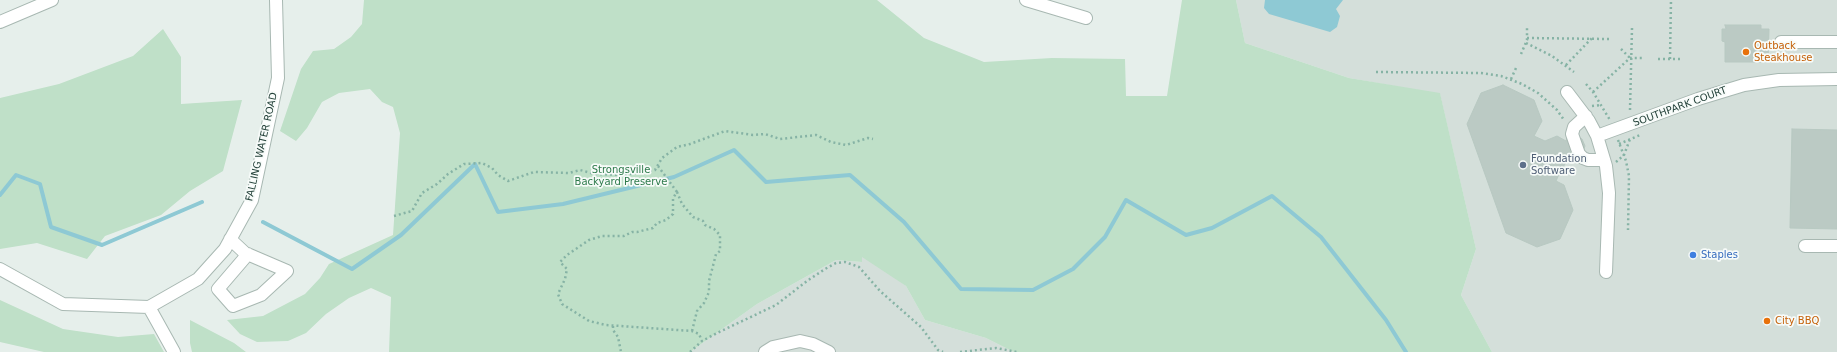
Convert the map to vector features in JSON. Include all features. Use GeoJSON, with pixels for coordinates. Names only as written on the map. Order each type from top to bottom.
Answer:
{"type":"FeatureCollection","features":[{"type":"Feature","properties":{"kind":"street"},"geometry":{"type":"LineString","coordinates":[[0,22],[52,0]]}},
{"type":"Feature","properties":{"kind":"street","name":"FALLING WATER ROAD"},"geometry":{"type":"LineString","coordinates":[[149,307],[198,280],[225,249],[252,200],[278,78],[276,0]]}},
{"type":"Feature","properties":{"kind":"street"},"geometry":{"type":"LineString","coordinates":[[1026,0],[1086,18]]}},
{"type":"Feature","properties":{"kind":"street"},"geometry":{"type":"LineString","coordinates":[[1781,42],[1837,42]]}},
{"type":"Feature","properties":{"kind":"street","name":"SOUTHPARK COURT"},"geometry":{"type":"LineString","coordinates":[[1597,136],[1698,99],[1744,85],[1779,80],[1837,79]]}},
{"type":"Feature","properties":{"kind":"street"},"geometry":{"type":"LineString","coordinates":[[1567,92],[1587,112],[1609,162],[1606,272]]}},
{"type":"Feature","properties":{"kind":"street"},"geometry":{"type":"LineString","coordinates":[[1587,112],[1574,127],[1572,134],[1579,154],[1588,160],[1596,162],[1609,162]]}},
{"type":"Feature","properties":{"kind":"street"},"geometry":{"type":"LineString","coordinates":[[230,239],[248,254],[287,271],[261,295],[233,306],[218,289],[248,254]]}},
{"type":"Feature","properties":{"kind":"street"},"geometry":{"type":"LineString","coordinates":[[1805,246],[1837,246]]}},
{"type":"Feature","properties":{"kind":"street"},"geometry":{"type":"LineString","coordinates":[[0,269],[63,304],[149,307],[174,352]]}},
{"type":"Feature","properties":{"kind":"street"},"geometry":{"type":"LineString","coordinates":[[765,352],[773,347],[800,341],[813,344],[830,352]]}},
{"type":"Feature","properties":{"kind":"path"},"geometry":{"type":"LineString","coordinates":[[1670,59],[1671,0]]}},
{"type":"Feature","properties":{"kind":"path"},"geometry":{"type":"LineString","coordinates":[[1521,54],[1526,43],[1527,26]]}},
{"type":"Feature","properties":{"kind":"path"},"geometry":{"type":"LineString","coordinates":[[1630,110],[1630,58],[1632,28]]}},
{"type":"Feature","properties":{"kind":"path"},"geometry":{"type":"LineString","coordinates":[[1527,38],[1609,39]]}},
{"type":"Feature","properties":{"kind":"path"},"geometry":{"type":"LineString","coordinates":[[1566,65],[1592,38]]}},
{"type":"Feature","properties":{"kind":"path"},"geometry":{"type":"LineString","coordinates":[[1526,43],[1543,50],[1574,72]]}},
{"type":"Feature","properties":{"kind":"path"},"geometry":{"type":"LineString","coordinates":[[1621,49],[1630,58]]}},
{"type":"Feature","properties":{"kind":"path"},"geometry":{"type":"LineString","coordinates":[[1593,92],[1630,58],[1642,58]]}},
{"type":"Feature","properties":{"kind":"path"},"geometry":{"type":"LineString","coordinates":[[1658,59],[1682,59]]}},
{"type":"Feature","properties":{"kind":"path"},"geometry":{"type":"LineString","coordinates":[[1511,79],[1516,68]]}},
{"type":"Feature","properties":{"kind":"path"},"geometry":{"type":"LineString","coordinates":[[1376,72],[1481,73],[1511,79],[1538,93],[1565,121],[1565,127]]}},
{"type":"Feature","properties":{"kind":"path"},"geometry":{"type":"LineString","coordinates":[[1586,84],[1593,92],[1611,123]]}},
{"type":"Feature","properties":{"kind":"path"},"geometry":{"type":"LineString","coordinates":[[1587,112],[1601,105]]}},
{"type":"Feature","properties":{"kind":"path"},"geometry":{"type":"LineString","coordinates":[[394,216],[409,213],[413,210],[419,195],[423,191],[437,184],[448,174],[464,164],[482,163],[492,168],[498,175],[508,181],[534,172],[570,172],[580,170],[595,174],[624,175],[655,170],[659,167],[662,158],[677,147],[690,144],[725,131],[754,135],[764,134],[783,139],[816,135],[832,142],[846,145],[868,138],[873,138]]}},
{"type":"Feature","properties":{"kind":"path"},"geometry":{"type":"LineString","coordinates":[[1619,144],[1640,136]]}},
{"type":"Feature","properties":{"kind":"path"},"geometry":{"type":"LineString","coordinates":[[1618,139],[1629,176],[1628,230]]}},
{"type":"Feature","properties":{"kind":"path"},"geometry":{"type":"LineString","coordinates":[[1609,162],[1624,155],[1630,140]]}},
{"type":"Feature","properties":{"kind":"path"},"geometry":{"type":"LineString","coordinates":[[659,167],[676,191],[682,204],[693,218],[703,221],[707,226],[714,229],[720,235],[720,248],[708,281],[707,297],[698,309],[692,331]]}},
{"type":"Feature","properties":{"kind":"path"},"geometry":{"type":"LineString","coordinates":[[676,191],[673,198],[673,214],[666,220],[657,223],[653,228],[632,232],[624,236],[602,236],[589,240],[567,254],[560,262],[566,269],[565,280],[558,294],[562,304],[589,322],[613,326],[692,331],[699,334],[702,341]]}},
{"type":"Feature","properties":{"kind":"path"},"geometry":{"type":"LineString","coordinates":[[690,352],[702,341],[776,305],[825,269],[845,262],[859,267],[880,291],[921,327],[938,350],[943,352]]}},
{"type":"Feature","properties":{"kind":"path"},"geometry":{"type":"LineString","coordinates":[[613,326],[613,330],[618,337],[621,352]]}},
{"type":"Feature","properties":{"kind":"path"},"geometry":{"type":"LineString","coordinates":[[960,352],[996,348],[1017,352]]}},
{"type":"Feature","properties":{"kind":"shaded area"},"geometry":{"type":"Polygon","coordinates":[[[1236,0],[1837,0],[1837,352],[1492,352],[1461,295],[1476,249],[1440,94],[1349,78],[1245,43],[1236,0]]]}},
{"type":"Feature","properties":{"kind":"shaded area"},"geometry":{"type":"Polygon","coordinates":[[[861,252],[906,286],[925,320],[986,338],[1014,352],[690,352],[757,304],[836,260],[862,262],[861,252]]]}},
{"type":"Feature","properties":{"kind":"green space","name":"Strongsville Backyard Preserve"},"geometry":{"type":"Polygon","coordinates":[[[364,0],[877,0],[924,38],[984,62],[1052,58],[1125,59],[1126,96],[1167,96],[1182,0],[1236,0],[1245,43],[1349,78],[1440,93],[1476,249],[1461,295],[1492,352],[1014,352],[986,338],[925,320],[906,286],[862,257],[862,262],[836,260],[757,304],[690,352],[389,352],[391,297],[371,288],[349,298],[326,314],[306,333],[288,341],[257,342],[240,334],[227,320],[263,316],[305,294],[320,278],[329,264],[393,235],[400,133],[393,107],[382,102],[370,89],[339,93],[322,102],[307,128],[296,141],[280,131],[301,69],[313,51],[334,49],[351,37],[362,24],[364,0]]]}},
{"type":"Feature","properties":{"kind":"green space"},"geometry":{"type":"Polygon","coordinates":[[[163,29],[181,57],[181,104],[242,100],[223,171],[190,191],[161,215],[105,236],[87,259],[37,243],[0,249],[0,98],[59,84],[133,56],[163,29]]]}},
{"type":"Feature","properties":{"kind":"green space"},"geometry":{"type":"Polygon","coordinates":[[[0,300],[63,329],[118,337],[154,334],[164,352],[44,352],[0,342],[0,300]]]}},
{"type":"Feature","properties":{"kind":"green space"},"geometry":{"type":"Polygon","coordinates":[[[190,320],[234,343],[246,352],[192,352],[190,343],[190,320]]]}},
{"type":"Feature","properties":{"kind":"water"},"geometry":{"type":"Polygon","coordinates":[[[1265,0],[1343,0],[1336,9],[1340,16],[1337,27],[1330,32],[1269,14],[1264,8],[1265,0]]]}},
{"type":"Feature","properties":{"kind":"building","name":"Outback Steakhouse"},"geometry":{"type":"Polygon","coordinates":[[[1725,25],[1761,25],[1761,29],[1769,29],[1768,62],[1725,62],[1725,42],[1722,41],[1722,29],[1726,29],[1725,25]]]}},
{"type":"Feature","properties":{"kind":"building","name":"Foundation Software"},"geometry":{"type":"Polygon","coordinates":[[[1503,85],[1534,100],[1542,121],[1534,136],[1545,141],[1557,136],[1566,141],[1567,138],[1575,135],[1582,139],[1585,146],[1582,154],[1574,156],[1571,155],[1563,167],[1564,174],[1560,172],[1556,181],[1564,185],[1573,210],[1560,239],[1537,247],[1506,233],[1467,124],[1481,93],[1503,85]]]}},
{"type":"Feature","properties":{"kind":"building"},"geometry":{"type":"Polygon","coordinates":[[[1792,129],[1837,130],[1837,229],[1790,228],[1792,129]]]}},
{"type":"Feature","properties":{"kind":"waterway"},"geometry":{"type":"LineString","coordinates":[[263,222],[352,269],[401,235],[475,164],[498,212],[563,204],[674,177],[734,150],[766,182],[850,175],[904,222],[961,289],[1033,290],[1073,269],[1105,237],[1126,200],[1186,235],[1212,228],[1272,196],[1321,237],[1386,320],[1406,352]]}},
{"type":"Feature","properties":{"kind":"waterway"},"geometry":{"type":"LineString","coordinates":[[0,195],[16,175],[40,184],[51,227],[102,245],[202,202]]}},
{"type":"Feature","properties":{"kind":"place","name":"Outback Steakhouse"},"geometry":{"type":"Point","coordinates":[1746,52]}},
{"type":"Feature","properties":{"kind":"place","name":"Foundation Software"},"geometry":{"type":"Point","coordinates":[1523,165]}},
{"type":"Feature","properties":{"kind":"place","name":"Staples"},"geometry":{"type":"Point","coordinates":[1693,255]}},
{"type":"Feature","properties":{"kind":"place","name":"City BBQ"},"geometry":{"type":"Point","coordinates":[1767,321]}}]}
